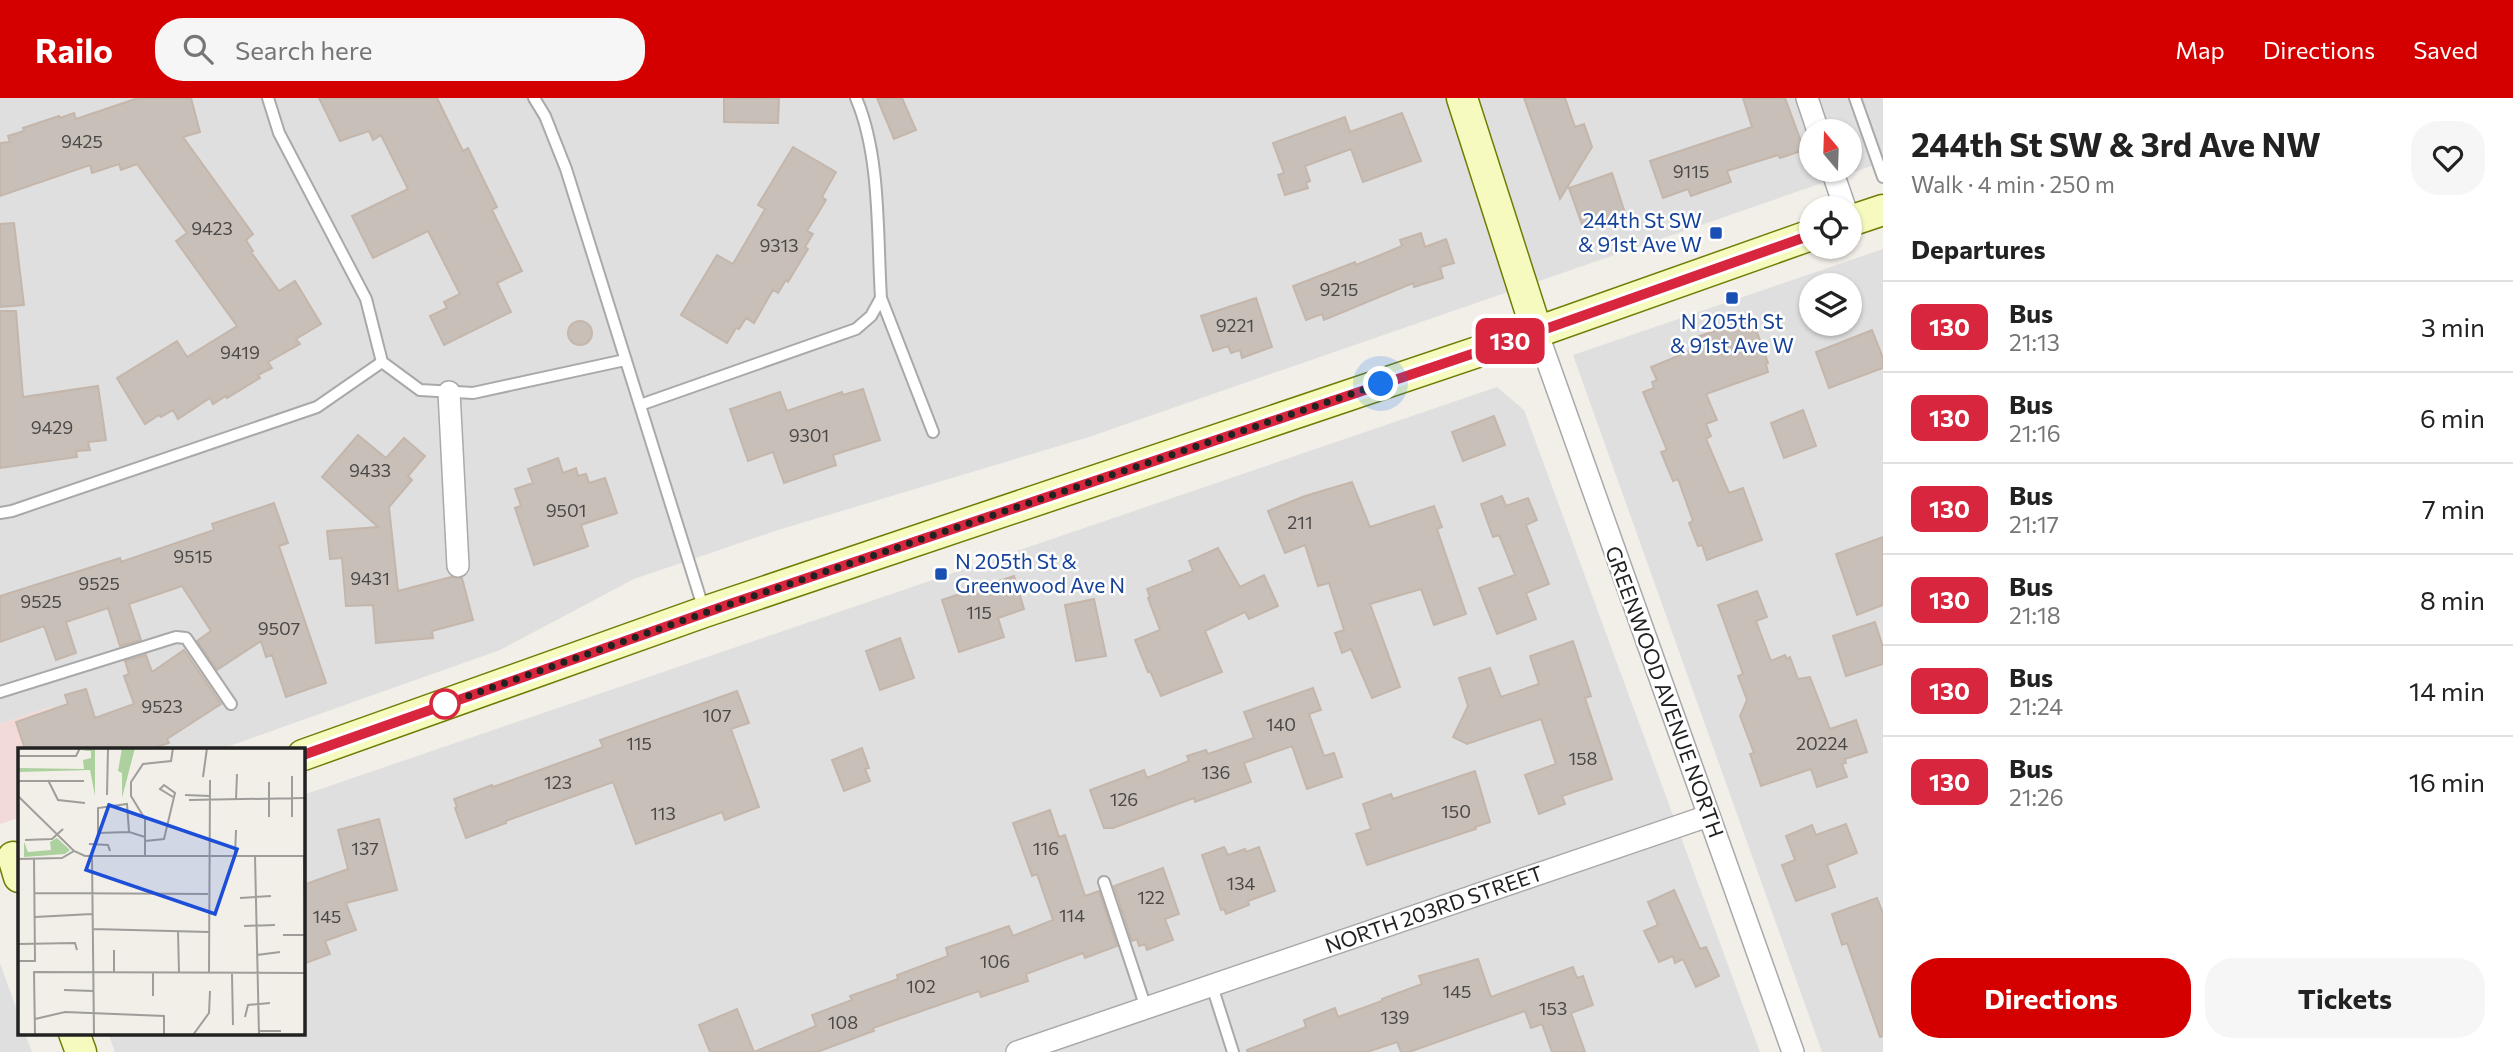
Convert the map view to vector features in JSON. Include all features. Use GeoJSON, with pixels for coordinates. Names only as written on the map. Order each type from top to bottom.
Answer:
{"type":"FeatureCollection","features":[{"type":"Feature","properties":{"kind":"street"},"geometry":{"type":"LineString","coordinates":[[1462,98],[1537,332]]}},
{"type":"Feature","properties":{"kind":"street"},"geometry":{"type":"LineString","coordinates":[[1807,98],[1814,119]]}},
{"type":"Feature","properties":{"kind":"street"},"geometry":{"type":"LineString","coordinates":[[1862,217],[1883,210]]}},
{"type":"Feature","properties":{"kind":"street"},"geometry":{"type":"LineString","coordinates":[[304,755],[704,612],[1537,332],[1799,239]]}},
{"type":"Feature","properties":{"kind":"street","name":"GREENWOOD AVENUE NORTH"},"geometry":{"type":"LineString","coordinates":[[1537,332],[1793,1052]]}},
{"type":"Feature","properties":{"kind":"street"},"geometry":{"type":"LineString","coordinates":[[449,392],[458,566]]}},
{"type":"Feature","properties":{"kind":"street","name":"NORTH 203RD STREET"},"geometry":{"type":"LineString","coordinates":[[1017,1052],[1708,816]]}},
{"type":"Feature","properties":{"kind":"street"},"geometry":{"type":"LineString","coordinates":[[74,1034],[81,1052]]}},
{"type":"Feature","properties":{"kind":"lane"},"geometry":{"type":"LineString","coordinates":[[268,98],[279,133],[366,299],[382,362],[420,390],[474,393],[625,360]]}},
{"type":"Feature","properties":{"kind":"lane"},"geometry":{"type":"LineString","coordinates":[[534,98],[545,116],[566,169],[704,612]]}},
{"type":"Feature","properties":{"kind":"lane"},"geometry":{"type":"LineString","coordinates":[[856,98],[873,156],[881,298],[933,432]]}},
{"type":"Feature","properties":{"kind":"lane"},"geometry":{"type":"LineString","coordinates":[[1855,98],[1883,177]]}},
{"type":"Feature","properties":{"kind":"lane"},"geometry":{"type":"LineString","coordinates":[[640,405],[856,329],[871,316],[881,298]]}},
{"type":"Feature","properties":{"kind":"lane"},"geometry":{"type":"LineString","coordinates":[[0,513],[317,407],[382,362]]}},
{"type":"Feature","properties":{"kind":"lane"},"geometry":{"type":"LineString","coordinates":[[0,692],[176,637],[186,638],[231,704]]}},
{"type":"Feature","properties":{"kind":"lane"},"geometry":{"type":"LineString","coordinates":[[1104,882],[1153,1006]]}},
{"type":"Feature","properties":{"kind":"lane"},"geometry":{"type":"LineString","coordinates":[[1212,986],[1233,1052]]}},
{"type":"Feature","properties":{"kind":"shaded area"},"geometry":{"type":"Polygon","coordinates":[[[0,98],[1883,98],[1883,162],[1862,169],[1862,119],[1799,119],[1799,182],[1825,182],[1089,437],[778,530],[634,579],[500,650],[224,748],[71,748],[52,706],[0,724],[0,98]]]}},
{"type":"Feature","properties":{"kind":"shaded area"},"geometry":{"type":"Polygon","coordinates":[[[1883,249],[1883,1052],[1822,1052],[1573,355],[1799,278],[1799,336],[1862,336],[1862,273],[1813,273],[1854,259],[1862,259],[1862,256],[1883,249]]]}},
{"type":"Feature","properties":{"kind":"shaded area"},"geometry":{"type":"Polygon","coordinates":[[[1497,387],[1524,410],[1760,1052],[115,1052],[108,1034],[304,1034],[304,795],[1497,387]]]}},
{"type":"Feature","properties":{"kind":"shaded area"},"geometry":{"type":"Polygon","coordinates":[[[52,706],[71,748],[18,748],[18,818],[0,824],[0,724],[52,706]]]}},
{"type":"Feature","properties":{"kind":"shaded area"},"geometry":{"type":"Polygon","coordinates":[[[0,963],[18,1013],[18,1034],[25,1034],[32,1052],[0,1052],[0,963]]]}},
{"type":"Feature","properties":{"kind":"building"},"geometry":{"type":"Polygon","coordinates":[[[138,98],[191,98],[200,132],[183,137],[253,234],[246,240],[253,251],[251,252],[279,291],[295,281],[321,324],[296,339],[300,344],[268,362],[272,368],[258,375],[260,378],[227,398],[226,396],[213,404],[210,398],[178,419],[173,410],[145,424],[117,378],[177,341],[187,357],[237,326],[176,241],[187,233],[137,164],[121,170],[119,164],[92,173],[90,165],[0,196],[0,143],[10,142],[8,136],[59,116],[60,118],[74,113],[76,119],[138,98]]]}},
{"type":"Feature","properties":{"kind":"building"},"geometry":{"type":"Polygon","coordinates":[[[319,98],[437,98],[463,151],[468,148],[497,207],[492,210],[522,271],[497,283],[511,312],[444,345],[430,316],[447,308],[444,302],[460,294],[428,231],[373,258],[352,216],[408,189],[381,135],[373,140],[369,131],[340,141],[319,98]]]}},
{"type":"Feature","properties":{"kind":"building"},"geometry":{"type":"Polygon","coordinates":[[[724,98],[779,98],[778,123],[724,122],[724,98]]]}},
{"type":"Feature","properties":{"kind":"building"},"geometry":{"type":"Polygon","coordinates":[[[877,98],[902,98],[916,130],[894,139],[877,98]]]}},
{"type":"Feature","properties":{"kind":"building"},"geometry":{"type":"Polygon","coordinates":[[[1524,98],[1565,98],[1575,127],[1584,124],[1592,147],[1560,199],[1524,98]]]}},
{"type":"Feature","properties":{"kind":"building"},"geometry":{"type":"Polygon","coordinates":[[[1743,98],[1785,98],[1799,136],[1799,152],[1780,158],[1778,155],[1727,171],[1731,182],[1691,196],[1688,189],[1663,198],[1650,161],[1752,127],[1743,98]]]}},
{"type":"Feature","properties":{"kind":"building"},"geometry":{"type":"Polygon","coordinates":[[[1402,113],[1421,161],[1363,182],[1351,149],[1305,166],[1310,181],[1306,183],[1308,188],[1285,195],[1278,175],[1284,173],[1273,143],[1345,117],[1350,132],[1402,113]]]}},
{"type":"Feature","properties":{"kind":"building"},"geometry":{"type":"Polygon","coordinates":[[[793,147],[836,172],[822,197],[826,200],[807,231],[813,234],[805,247],[808,249],[788,282],[786,280],[778,293],[773,290],[754,323],[746,318],[727,343],[681,315],[717,255],[733,264],[765,209],[758,205],[793,147]]]}},
{"type":"Feature","properties":{"kind":"building"},"geometry":{"type":"Polygon","coordinates":[[[1612,173],[1626,216],[1584,230],[1569,188],[1612,173]]]}},
{"type":"Feature","properties":{"kind":"building"},"geometry":{"type":"Polygon","coordinates":[[[14,223],[24,305],[0,307],[0,224],[14,223]]]}},
{"type":"Feature","properties":{"kind":"building"},"geometry":{"type":"Polygon","coordinates":[[[1421,233],[1425,247],[1446,239],[1454,263],[1440,267],[1443,278],[1414,287],[1413,283],[1324,320],[1322,314],[1306,320],[1293,286],[1402,246],[1400,240],[1421,233]]]}},
{"type":"Feature","properties":{"kind":"building"},"geometry":{"type":"Polygon","coordinates":[[[1256,298],[1272,347],[1242,358],[1240,350],[1231,353],[1228,346],[1213,351],[1201,316],[1256,298]]]}},
{"type":"Feature","properties":{"kind":"building"},"geometry":{"type":"Polygon","coordinates":[[[0,311],[16,311],[23,397],[98,386],[106,440],[88,442],[90,450],[76,451],[77,457],[0,468],[0,311]]]}},
{"type":"Feature","properties":{"kind":"building"},"geometry":{"type":"Polygon","coordinates":[[[1752,318],[1768,363],[1768,372],[1706,394],[1717,420],[1706,424],[1711,436],[1706,439],[1729,493],[1743,488],[1762,540],[1707,560],[1689,523],[1693,521],[1678,479],[1673,481],[1661,452],[1667,450],[1643,392],[1654,388],[1652,382],[1657,380],[1651,367],[1700,347],[1697,337],[1752,318]]]}},
{"type":"Feature","properties":{"kind":"building"},"geometry":{"type":"Polygon","coordinates":[[[580,321],[591,328],[592,333],[585,344],[580,345],[569,338],[568,333],[575,322],[580,321]]]}},
{"type":"Feature","properties":{"kind":"building"},"geometry":{"type":"Polygon","coordinates":[[[1872,330],[1883,358],[1883,368],[1829,388],[1816,352],[1872,330]]]}},
{"type":"Feature","properties":{"kind":"building"},"geometry":{"type":"Polygon","coordinates":[[[863,389],[880,440],[833,455],[836,465],[784,483],[773,452],[748,461],[730,409],[780,392],[787,411],[842,392],[843,395],[863,389]]]}},
{"type":"Feature","properties":{"kind":"building"},"geometry":{"type":"Polygon","coordinates":[[[1803,410],[1816,446],[1784,458],[1771,423],[1803,410]]]}},
{"type":"Feature","properties":{"kind":"building"},"geometry":{"type":"Polygon","coordinates":[[[1494,416],[1505,445],[1463,461],[1452,432],[1494,416]]]}},
{"type":"Feature","properties":{"kind":"building"},"geometry":{"type":"Polygon","coordinates":[[[358,435],[386,458],[404,438],[425,456],[408,476],[412,480],[389,507],[398,591],[451,577],[462,578],[473,620],[432,631],[433,638],[376,643],[373,605],[346,606],[342,558],[330,559],[327,531],[378,527],[322,477],[358,435]]]}},
{"type":"Feature","properties":{"kind":"building"},"geometry":{"type":"Polygon","coordinates":[[[558,458],[563,473],[576,468],[578,476],[586,474],[589,483],[605,478],[617,513],[581,525],[588,546],[534,565],[515,508],[521,506],[515,489],[533,483],[528,469],[558,458]]]}},
{"type":"Feature","properties":{"kind":"building"},"geometry":{"type":"Polygon","coordinates":[[[1352,482],[1370,527],[1434,506],[1442,527],[1437,529],[1466,614],[1434,625],[1421,589],[1370,604],[1400,687],[1372,698],[1351,649],[1342,653],[1335,633],[1344,630],[1329,583],[1318,586],[1305,545],[1285,553],[1268,511],[1305,496],[1352,482]]]}},
{"type":"Feature","properties":{"kind":"building"},"geometry":{"type":"Polygon","coordinates":[[[1502,496],[1506,506],[1528,498],[1537,520],[1526,525],[1549,584],[1526,593],[1536,619],[1497,634],[1479,588],[1515,575],[1499,535],[1493,537],[1481,504],[1502,496]]]}},
{"type":"Feature","properties":{"kind":"building"},"geometry":{"type":"Polygon","coordinates":[[[274,503],[288,543],[279,546],[326,683],[286,697],[272,655],[266,657],[261,641],[217,670],[197,641],[211,631],[182,586],[129,604],[141,640],[120,646],[108,608],[66,622],[76,653],[56,660],[44,626],[0,642],[0,596],[120,558],[121,562],[214,530],[212,524],[274,503]]]}},
{"type":"Feature","properties":{"kind":"building"},"geometry":{"type":"Polygon","coordinates":[[[1883,537],[1883,605],[1857,615],[1836,554],[1883,537]]]}},
{"type":"Feature","properties":{"kind":"building"},"geometry":{"type":"Polygon","coordinates":[[[1218,548],[1240,587],[1264,575],[1278,606],[1249,619],[1245,612],[1205,631],[1222,672],[1161,696],[1135,640],[1160,630],[1147,589],[1193,571],[1189,561],[1218,548]]]}},
{"type":"Feature","properties":{"kind":"building"},"geometry":{"type":"Polygon","coordinates":[[[1014,576],[1024,609],[998,618],[1004,637],[959,652],[942,600],[1014,576]]]}},
{"type":"Feature","properties":{"kind":"building"},"geometry":{"type":"Polygon","coordinates":[[[1757,591],[1767,617],[1756,621],[1771,661],[1785,655],[1787,659],[1790,657],[1798,679],[1810,677],[1830,729],[1856,720],[1867,752],[1845,759],[1846,763],[1842,764],[1847,777],[1817,787],[1811,769],[1761,786],[1750,754],[1754,753],[1740,716],[1747,700],[1738,676],[1743,674],[1718,605],[1757,591]]]}},
{"type":"Feature","properties":{"kind":"building"},"geometry":{"type":"Polygon","coordinates":[[[1094,599],[1106,656],[1076,661],[1065,605],[1094,599]]]}},
{"type":"Feature","properties":{"kind":"building"},"geometry":{"type":"Polygon","coordinates":[[[1875,622],[1883,647],[1883,664],[1846,676],[1833,636],[1875,622]]]}},
{"type":"Feature","properties":{"kind":"building"},"geometry":{"type":"Polygon","coordinates":[[[900,638],[914,678],[880,690],[866,651],[900,638]]]}},
{"type":"Feature","properties":{"kind":"building"},"geometry":{"type":"Polygon","coordinates":[[[1573,641],[1591,696],[1585,698],[1612,779],[1562,796],[1565,804],[1539,814],[1525,775],[1556,764],[1541,719],[1467,744],[1453,737],[1468,706],[1459,678],[1490,668],[1501,697],[1539,684],[1530,656],[1573,641]]]}},
{"type":"Feature","properties":{"kind":"building"},"geometry":{"type":"Polygon","coordinates":[[[184,650],[221,704],[167,739],[169,743],[154,748],[25,748],[16,722],[68,704],[65,695],[86,689],[95,718],[134,704],[124,676],[129,674],[125,661],[146,655],[152,672],[184,650]]]}},
{"type":"Feature","properties":{"kind":"building"},"geometry":{"type":"Polygon","coordinates":[[[1313,688],[1321,710],[1309,714],[1324,756],[1334,753],[1342,777],[1307,789],[1292,746],[1244,763],[1251,782],[1195,802],[1194,798],[1113,828],[1104,828],[1090,790],[1144,770],[1147,778],[1189,761],[1187,756],[1206,750],[1208,754],[1254,738],[1244,712],[1313,688]]]}},
{"type":"Feature","properties":{"kind":"building"},"geometry":{"type":"Polygon","coordinates":[[[737,691],[749,723],[731,729],[759,807],[725,820],[722,812],[636,844],[613,782],[466,838],[454,799],[603,747],[600,740],[737,691]]]}},
{"type":"Feature","properties":{"kind":"building"},"geometry":{"type":"Polygon","coordinates":[[[862,748],[870,781],[844,791],[832,760],[862,748]]]}},
{"type":"Feature","properties":{"kind":"building"},"geometry":{"type":"Polygon","coordinates":[[[1475,771],[1490,822],[1367,865],[1356,834],[1371,829],[1363,804],[1391,794],[1393,799],[1475,771]]]}},
{"type":"Feature","properties":{"kind":"building"},"geometry":{"type":"Polygon","coordinates":[[[1050,810],[1059,837],[1065,835],[1085,896],[1099,891],[1117,946],[1085,958],[1083,953],[1026,974],[1028,981],[981,997],[979,991],[873,1028],[874,1031],[817,1052],[754,1052],[816,1026],[812,1015],[852,1000],[850,996],[898,979],[897,975],[948,956],[946,948],[1009,926],[1013,936],[1053,920],[1037,874],[1032,876],[1013,823],[1050,810]]]}},
{"type":"Feature","properties":{"kind":"building"},"geometry":{"type":"Polygon","coordinates":[[[379,819],[397,890],[346,903],[356,930],[325,941],[330,954],[304,964],[304,885],[348,869],[338,830],[379,819]]]}},
{"type":"Feature","properties":{"kind":"building"},"geometry":{"type":"Polygon","coordinates":[[[1846,824],[1857,853],[1827,865],[1835,887],[1796,901],[1782,865],[1795,860],[1786,836],[1812,825],[1816,835],[1846,824]]]}},
{"type":"Feature","properties":{"kind":"building"},"geometry":{"type":"Polygon","coordinates":[[[1224,847],[1228,855],[1259,847],[1275,891],[1248,901],[1249,905],[1226,914],[1224,909],[1221,910],[1202,855],[1224,847]]]}},
{"type":"Feature","properties":{"kind":"building"},"geometry":{"type":"Polygon","coordinates":[[[1163,868],[1179,914],[1165,919],[1173,940],[1147,950],[1145,944],[1139,946],[1137,939],[1132,941],[1114,886],[1163,868]]]}},
{"type":"Feature","properties":{"kind":"building"},"geometry":{"type":"Polygon","coordinates":[[[1674,890],[1700,949],[1706,947],[1719,976],[1696,987],[1683,959],[1675,963],[1673,956],[1659,962],[1644,931],[1658,925],[1648,902],[1674,890]]]}},
{"type":"Feature","properties":{"kind":"building"},"geometry":{"type":"Polygon","coordinates":[[[1877,898],[1883,913],[1883,1036],[1880,1037],[1847,943],[1842,945],[1832,914],[1877,898]]]}},
{"type":"Feature","properties":{"kind":"building"},"geometry":{"type":"Polygon","coordinates":[[[1478,959],[1491,997],[1573,967],[1577,978],[1583,976],[1593,1005],[1571,1013],[1585,1052],[1552,1052],[1542,1024],[1531,1028],[1525,1011],[1409,1052],[1401,1052],[1397,1042],[1367,1052],[1247,1052],[1306,1027],[1304,1020],[1335,1008],[1338,1017],[1422,984],[1419,976],[1478,959]]]}},
{"type":"Feature","properties":{"kind":"building"},"geometry":{"type":"Polygon","coordinates":[[[737,1009],[754,1052],[710,1052],[699,1025],[737,1009]]]}},
{"type":"Feature","properties":{"kind":"bus line","name":"130"},"geometry":{"type":"LineString","coordinates":[[304,755],[730,604],[1537,332],[1799,239]]}},
{"type":"Feature","properties":{"kind":"place","name":"244th St SW & 91st Ave W"},"geometry":{"type":"Point","coordinates":[1716,233]}},
{"type":"Feature","properties":{"kind":"place","name":"N 205th St & 91st Ave W"},"geometry":{"type":"Point","coordinates":[1732,298]}},
{"type":"Feature","properties":{"kind":"place","name":"N 205th St & Greenwood Ave N"},"geometry":{"type":"Point","coordinates":[941,574]}},
{"type":"Feature","properties":{"kind":"route"},"geometry":{"type":"LineString","coordinates":[[445,704],[730,604],[1381,384]]}}]}
